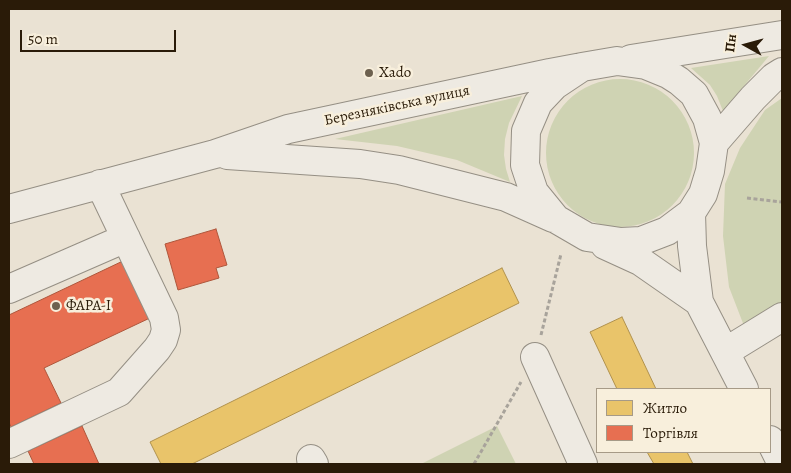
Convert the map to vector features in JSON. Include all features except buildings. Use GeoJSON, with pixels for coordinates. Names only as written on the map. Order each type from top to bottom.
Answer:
{"type":"FeatureCollection","features":[{"type":"Feature","properties":{"kind":"street"},"geometry":{"type":"LineString","coordinates":[[617,61],[782,35]]}},
{"type":"Feature","properties":{"kind":"street"},"geometry":{"type":"LineString","coordinates":[[587,237],[621,242],[641,241],[667,231],[691,213],[702,194],[710,171],[714,143],[707,118],[694,94],[680,81],[668,74],[646,65],[617,61]]}},
{"type":"Feature","properties":{"kind":"street","name":"Березняківська вулиця"},"geometry":{"type":"LineString","coordinates":[[9,209],[215,154],[288,129],[617,61]]}},
{"type":"Feature","properties":{"kind":"street"},"geometry":{"type":"LineString","coordinates":[[582,67],[555,85],[538,103],[526,131],[525,165],[534,192],[556,219],[587,237],[640,261],[700,302]]}},
{"type":"Feature","properties":{"kind":"street"},"geometry":{"type":"LineString","coordinates":[[714,143],[752,98],[782,72]]}},
{"type":"Feature","properties":{"kind":"street","name":"Березняківська вулиця"},"geometry":{"type":"LineString","coordinates":[[215,154],[360,164],[399,170],[506,197],[556,219]]}},
{"type":"Feature","properties":{"kind":"street"},"geometry":{"type":"LineString","coordinates":[[9,444],[119,392],[163,340],[166,330],[164,318],[100,184]]}},
{"type":"Feature","properties":{"kind":"street"},"geometry":{"type":"LineString","coordinates":[[691,213],[692,246],[700,302],[743,388]]}},
{"type":"Feature","properties":{"kind":"street"},"geometry":{"type":"LineString","coordinates":[[9,289],[126,238]]}},
{"type":"Feature","properties":{"kind":"street"},"geometry":{"type":"LineString","coordinates":[[724,352],[782,317]]}},
{"type":"Feature","properties":{"kind":"street"},"geometry":{"type":"LineString","coordinates":[[535,357],[582,464]]}},
{"type":"Feature","properties":{"kind":"street"},"geometry":{"type":"LineString","coordinates":[[771,442],[782,464]]}},
{"type":"Feature","properties":{"kind":"path"},"geometry":{"type":"LineString","coordinates":[[747,198],[782,202]]}},
{"type":"Feature","properties":{"kind":"path"},"geometry":{"type":"LineString","coordinates":[[474,464],[535,357],[561,254]]}},
{"type":"Feature","properties":{"kind":"green space"},"geometry":{"type":"Polygon","coordinates":[[[769,56],[723,111],[710,85],[691,68],[769,56]]]}},
{"type":"Feature","properties":{"kind":"green space"},"geometry":{"type":"Polygon","coordinates":[[[620,79],[634,80],[648,85],[672,101],[688,125],[693,139],[693,167],[688,181],[672,205],[648,221],[634,226],[620,227],[606,226],[592,221],[568,205],[552,181],[547,167],[546,153],[547,139],[552,125],[568,101],[592,85],[606,80],[620,79]]]}},
{"type":"Feature","properties":{"kind":"green space"},"geometry":{"type":"Polygon","coordinates":[[[522,96],[509,123],[505,139],[504,155],[510,182],[457,160],[397,146],[335,139],[522,96]]]}},
{"type":"Feature","properties":{"kind":"green space"},"geometry":{"type":"Polygon","coordinates":[[[782,98],[782,310],[746,331],[729,287],[723,236],[725,184],[740,148],[765,110],[782,98]]]}},
{"type":"Feature","properties":{"kind":"green space"},"geometry":{"type":"Polygon","coordinates":[[[497,426],[516,464],[421,464],[497,426]]]}},
{"type":"Feature","properties":{"kind":"place","name":"Xado"},"geometry":{"type":"Point","coordinates":[369,73]}},
{"type":"Feature","properties":{"kind":"place","name":"ФАРА-І"},"geometry":{"type":"Point","coordinates":[56,306]}}]}
